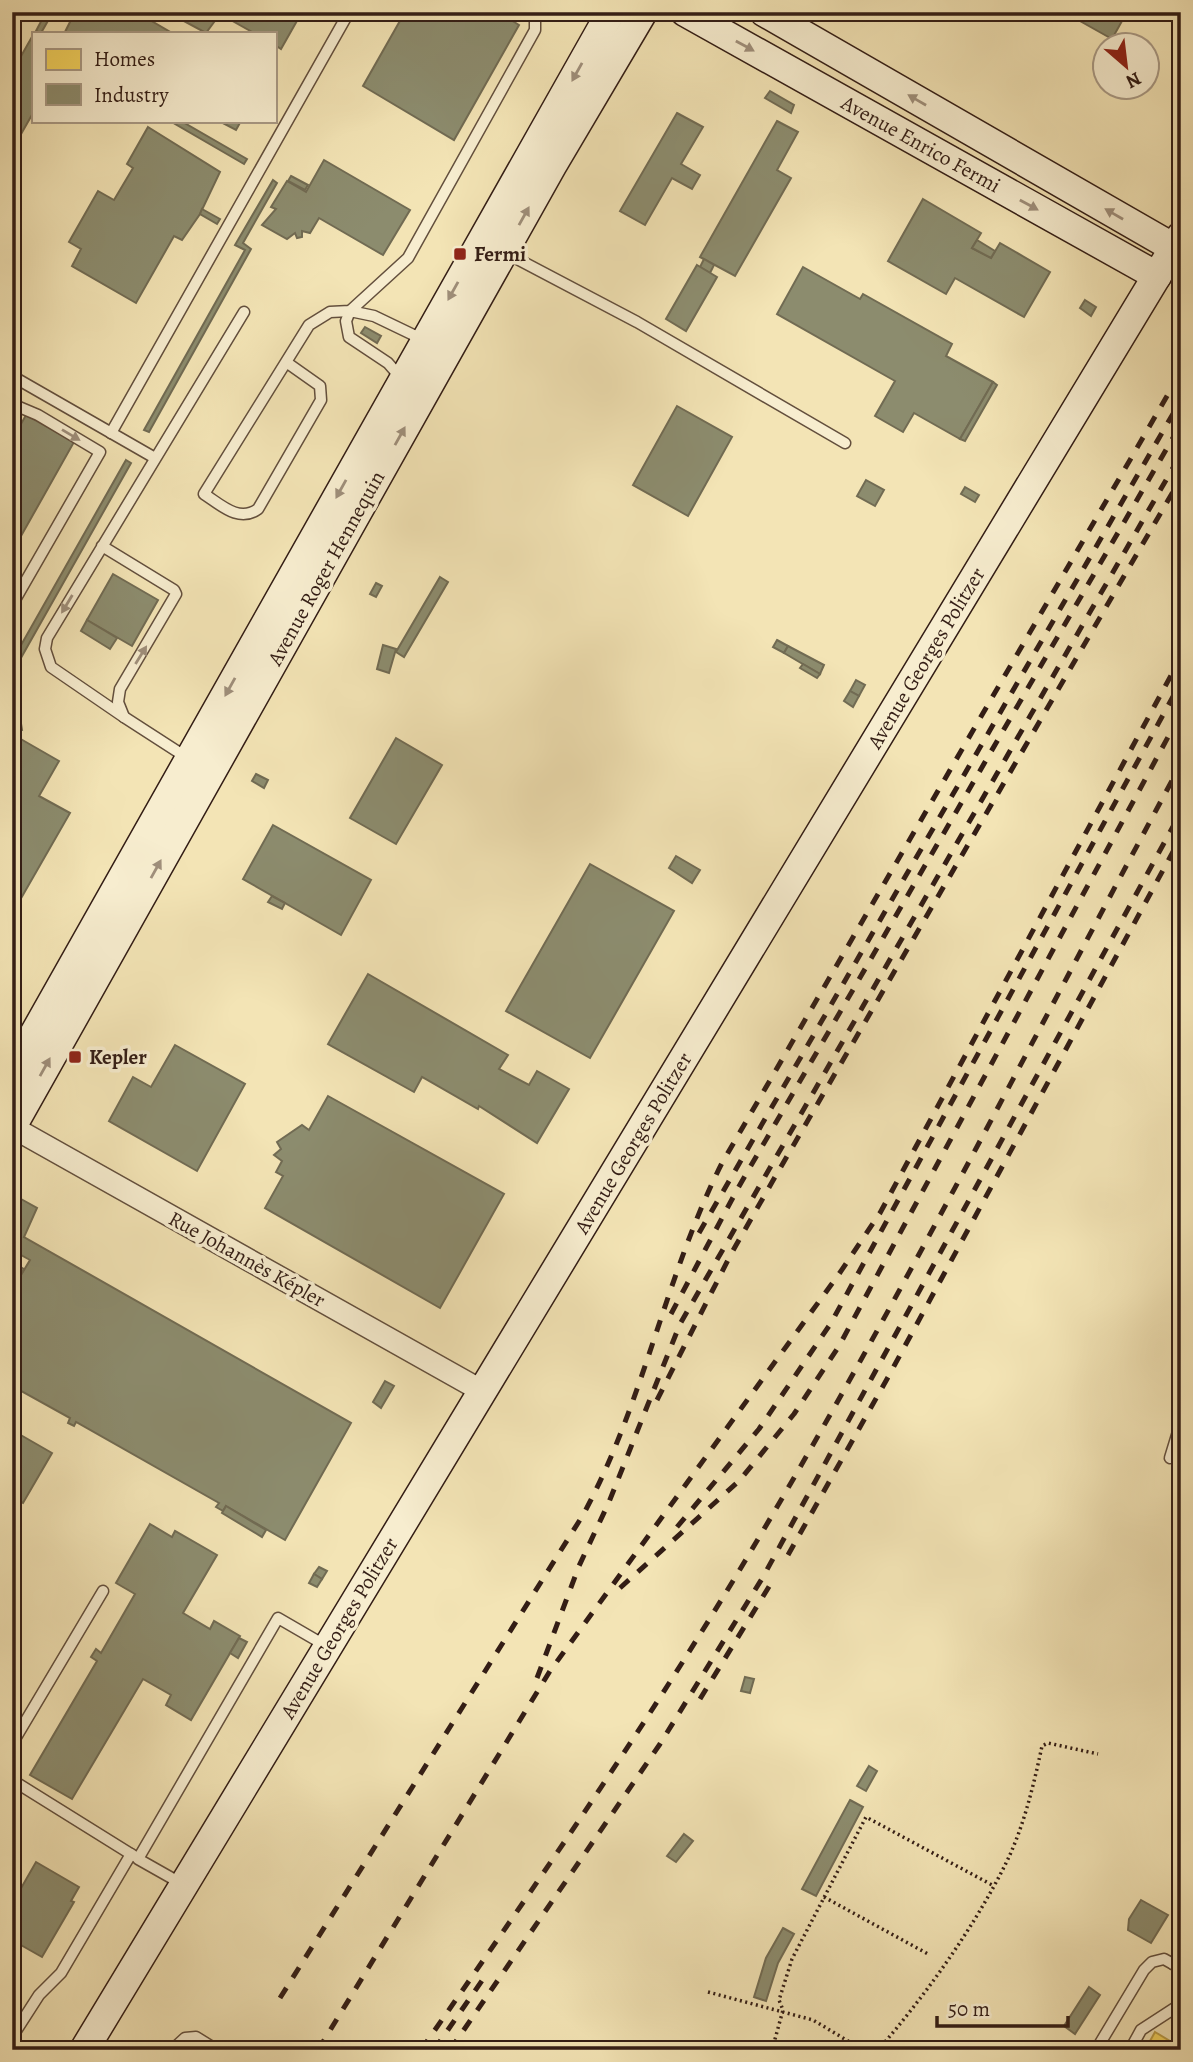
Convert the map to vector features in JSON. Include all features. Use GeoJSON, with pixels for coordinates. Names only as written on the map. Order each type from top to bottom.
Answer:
{"type":"FeatureCollection","features":[{"type":"Feature","properties":{"kind":"street","name":"Avenue Roger Hennequin"},"geometry":{"type":"LineString","coordinates":[[12,1072],[611,12]]}},
{"type":"Feature","properties":{"kind":"street","name":"Avenue Roger Hennequin"},"geometry":{"type":"LineString","coordinates":[[12,1127],[504,252],[643,12]]}},
{"type":"Feature","properties":{"kind":"street","name":"Avenue Enrico Fermi"},"geometry":{"type":"LineString","coordinates":[[685,12],[1157,276]]}},
{"type":"Feature","properties":{"kind":"street","name":"Avenue Enrico Fermi"},"geometry":{"type":"LineString","coordinates":[[764,12],[1177,242]]}},
{"type":"Feature","properties":{"kind":"street","name":"Avenue Georges Politzer"},"geometry":{"type":"LineString","coordinates":[[84,2050],[1177,242]]}},
{"type":"Feature","properties":{"kind":"street","name":"Rue Johannès Képler"},"geometry":{"type":"LineString","coordinates":[[12,1127],[482,1391]]}},
{"type":"Feature","properties":{"kind":"lane"},"geometry":{"type":"LineString","coordinates":[[111,433],[349,12]]}},
{"type":"Feature","properties":{"kind":"lane"},"geometry":{"type":"LineString","coordinates":[[403,380],[388,363],[349,337],[346,321],[350,311],[408,258],[536,30],[535,12]]}},
{"type":"Feature","properties":{"kind":"lane"},"geometry":{"type":"LineString","coordinates":[[504,252],[637,321],[845,443]]}},
{"type":"Feature","properties":{"kind":"lane"},"geometry":{"type":"LineString","coordinates":[[286,362],[320,386],[321,401],[258,509],[250,515],[240,516],[204,494],[286,362],[309,325],[330,312],[350,311],[374,316],[425,341]]}},
{"type":"Feature","properties":{"kind":"lane"},"geometry":{"type":"LineString","coordinates":[[190,759],[51,667],[45,649],[47,638],[244,312]]}},
{"type":"Feature","properties":{"kind":"lane"},"geometry":{"type":"LineString","coordinates":[[12,376],[155,458]]}},
{"type":"Feature","properties":{"kind":"lane"},"geometry":{"type":"LineString","coordinates":[[12,404],[38,415],[100,452],[12,606]]}},
{"type":"Feature","properties":{"kind":"lane"},"geometry":{"type":"LineString","coordinates":[[102,546],[174,590],[176,594],[120,689],[118,702],[124,717]]}},
{"type":"Feature","properties":{"kind":"lane"},"geometry":{"type":"LineString","coordinates":[[1170,1458],[1181,1422]]}},
{"type":"Feature","properties":{"kind":"lane"},"geometry":{"type":"LineString","coordinates":[[12,1745],[103,1591]]}},
{"type":"Feature","properties":{"kind":"lane"},"geometry":{"type":"LineString","coordinates":[[12,2037],[39,1995],[61,1973],[278,1618],[328,1647]]}},
{"type":"Feature","properties":{"kind":"lane"},"geometry":{"type":"LineString","coordinates":[[12,1780],[184,1885]]}},
{"type":"Feature","properties":{"kind":"lane"},"geometry":{"type":"LineString","coordinates":[[1096,2050],[1144,1970],[1152,1962],[1164,1959],[1177,1966],[1181,1951]]}},
{"type":"Feature","properties":{"kind":"lane"},"geometry":{"type":"LineString","coordinates":[[1130,2050],[1142,2030],[1181,2004]]}},
{"type":"Feature","properties":{"kind":"lane"},"geometry":{"type":"LineString","coordinates":[[172,2050],[185,2038],[196,2037],[217,2050]]}},
{"type":"Feature","properties":{"kind":"path"},"geometry":{"type":"LineString","coordinates":[[878,2050],[919,2000],[993,1886],[1018,1833],[1042,1746],[1048,1743],[1098,1754]]}},
{"type":"Feature","properties":{"kind":"path"},"geometry":{"type":"LineString","coordinates":[[772,2050],[783,2010],[779,2000],[787,1971],[866,1816],[993,1886]]}},
{"type":"Feature","properties":{"kind":"path"},"geometry":{"type":"LineString","coordinates":[[824,1897],[928,1954]]}},
{"type":"Feature","properties":{"kind":"path"},"geometry":{"type":"LineString","coordinates":[[708,1992],[783,2010],[821,2024],[863,2050]]}},
{"type":"Feature","properties":{"kind":"building: Homes"},"geometry":{"type":"Polygon","coordinates":[[[1155,2032],[1178,2046],[1176,2050],[1145,2050],[1155,2032]]]}},
{"type":"Feature","properties":{"kind":"building: Industry"},"geometry":{"type":"Polygon","coordinates":[[[46,12],[53,12],[42,32],[36,31],[46,12]]]}},
{"type":"Feature","properties":{"kind":"building: Industry"},"geometry":{"type":"Polygon","coordinates":[[[75,12],[136,12],[170,32],[65,32],[75,12]]]}},
{"type":"Feature","properties":{"kind":"building: Industry"},"geometry":{"type":"Polygon","coordinates":[[[186,12],[302,12],[281,49],[276,46],[276,32],[252,32],[220,14],[207,32],[182,20],[186,12]]]}},
{"type":"Feature","properties":{"kind":"building: Industry"},"geometry":{"type":"Polygon","coordinates":[[[405,12],[498,12],[519,25],[454,140],[363,86],[405,12]]]}},
{"type":"Feature","properties":{"kind":"building: Industry"},"geometry":{"type":"Polygon","coordinates":[[[1064,12],[1127,12],[1116,32],[1100,32],[1064,12]]]}},
{"type":"Feature","properties":{"kind":"building: Industry"},"geometry":{"type":"Polygon","coordinates":[[[32,37],[32,115],[12,150],[12,54],[20,58],[32,37]]]}},
{"type":"Feature","properties":{"kind":"building: Industry"},"geometry":{"type":"Polygon","coordinates":[[[770,91],[794,105],[791,113],[765,98],[770,91]]]}},
{"type":"Feature","properties":{"kind":"building: Industry"},"geometry":{"type":"Polygon","coordinates":[[[677,113],[703,127],[681,164],[700,175],[692,189],[672,178],[645,225],[620,211],[677,113]]]}},
{"type":"Feature","properties":{"kind":"building: Industry"},"geometry":{"type":"Polygon","coordinates":[[[777,121],[798,132],[777,170],[791,178],[735,276],[700,257],[777,121]]]}},
{"type":"Feature","properties":{"kind":"building: Industry"},"geometry":{"type":"Polygon","coordinates":[[[172,122],[183,122],[247,159],[244,164],[172,122]]]}},
{"type":"Feature","properties":{"kind":"building: Industry"},"geometry":{"type":"Polygon","coordinates":[[[221,122],[240,122],[236,130],[221,122]]]}},
{"type":"Feature","properties":{"kind":"building: Industry"},"geometry":{"type":"Polygon","coordinates":[[[148,127],[220,172],[200,214],[182,240],[174,236],[136,303],[72,266],[81,249],[69,242],[98,191],[114,200],[133,168],[127,164],[148,127]]]}},
{"type":"Feature","properties":{"kind":"building: Industry"},"geometry":{"type":"Polygon","coordinates":[[[324,160],[410,210],[383,255],[319,218],[310,233],[302,231],[302,237],[297,238],[295,233],[287,239],[262,225],[276,209],[271,207],[287,181],[306,192],[324,160]]]}},
{"type":"Feature","properties":{"kind":"building: Industry"},"geometry":{"type":"Polygon","coordinates":[[[291,176],[308,185],[305,190],[288,181],[291,176]]]}},
{"type":"Feature","properties":{"kind":"building: Industry"},"geometry":{"type":"Polygon","coordinates":[[[273,180],[277,183],[243,243],[251,249],[149,432],[144,430],[245,250],[235,245],[273,180]]]}},
{"type":"Feature","properties":{"kind":"building: Industry"},"geometry":{"type":"Polygon","coordinates":[[[923,199],[981,233],[972,248],[991,258],[1000,243],[1050,272],[1024,317],[955,278],[946,294],[888,261],[923,199]]]}},
{"type":"Feature","properties":{"kind":"building: Industry"},"geometry":{"type":"Polygon","coordinates":[[[202,209],[220,219],[217,224],[200,214],[202,209]]]}},
{"type":"Feature","properties":{"kind":"building: Industry"},"geometry":{"type":"Polygon","coordinates":[[[977,240],[995,251],[991,258],[972,248],[977,240]]]}},
{"type":"Feature","properties":{"kind":"building: Industry"},"geometry":{"type":"Polygon","coordinates":[[[704,259],[714,265],[710,273],[700,267],[704,259]]]}},
{"type":"Feature","properties":{"kind":"building: Industry"},"geometry":{"type":"Polygon","coordinates":[[[697,265],[717,277],[686,331],[666,319],[697,265]]]}},
{"type":"Feature","properties":{"kind":"building: Industry"},"geometry":{"type":"Polygon","coordinates":[[[803,267],[860,299],[863,294],[952,344],[946,356],[993,382],[960,439],[914,413],[903,432],[875,416],[895,381],[777,314],[803,267]]]}},
{"type":"Feature","properties":{"kind":"building: Industry"},"geometry":{"type":"Polygon","coordinates":[[[1085,300],[1096,307],[1091,316],[1080,308],[1085,300]]]}},
{"type":"Feature","properties":{"kind":"building: Industry"},"geometry":{"type":"Polygon","coordinates":[[[365,327],[381,336],[377,343],[361,333],[365,327]]]}},
{"type":"Feature","properties":{"kind":"building: Industry"},"geometry":{"type":"Polygon","coordinates":[[[993,382],[997,385],[965,441],[960,439],[993,382]]]}},
{"type":"Feature","properties":{"kind":"building: Industry"},"geometry":{"type":"Polygon","coordinates":[[[677,406],[732,437],[688,516],[633,485],[677,406]]]}},
{"type":"Feature","properties":{"kind":"building: Industry"},"geometry":{"type":"Polygon","coordinates":[[[26,415],[74,442],[12,552],[12,440],[26,415]]]}},
{"type":"Feature","properties":{"kind":"building: Industry"},"geometry":{"type":"Polygon","coordinates":[[[126,460],[131,463],[13,672],[22,730],[18,731],[12,701],[12,661],[126,460]]]}},
{"type":"Feature","properties":{"kind":"building: Industry"},"geometry":{"type":"Polygon","coordinates":[[[866,480],[884,490],[875,506],[857,496],[866,480]]]}},
{"type":"Feature","properties":{"kind":"building: Industry"},"geometry":{"type":"Polygon","coordinates":[[[965,487],[979,495],[975,502],[961,494],[965,487]]]}},
{"type":"Feature","properties":{"kind":"building: Industry"},"geometry":{"type":"Polygon","coordinates":[[[113,574],[158,600],[132,646],[87,620],[113,574]]]}},
{"type":"Feature","properties":{"kind":"building: Industry"},"geometry":{"type":"Polygon","coordinates":[[[440,577],[448,582],[404,657],[396,652],[440,577]]]}},
{"type":"Feature","properties":{"kind":"building: Industry"},"geometry":{"type":"Polygon","coordinates":[[[376,583],[382,586],[376,597],[370,594],[376,583]]]}},
{"type":"Feature","properties":{"kind":"building: Industry"},"geometry":{"type":"Polygon","coordinates":[[[87,620],[117,638],[110,649],[81,631],[87,620]]]}},
{"type":"Feature","properties":{"kind":"building: Industry"},"geometry":{"type":"Polygon","coordinates":[[[777,640],[788,646],[784,653],[773,647],[777,640]]]}},
{"type":"Feature","properties":{"kind":"building: Industry"},"geometry":{"type":"Polygon","coordinates":[[[383,645],[396,649],[389,673],[377,669],[383,645]]]}},
{"type":"Feature","properties":{"kind":"building: Industry"},"geometry":{"type":"Polygon","coordinates":[[[788,646],[824,665],[820,674],[784,653],[788,646]]]}},
{"type":"Feature","properties":{"kind":"building: Industry"},"geometry":{"type":"Polygon","coordinates":[[[803,664],[820,674],[817,678],[800,668],[803,664]]]}},
{"type":"Feature","properties":{"kind":"building: Industry"},"geometry":{"type":"Polygon","coordinates":[[[856,680],[865,685],[859,696],[850,691],[856,680]]]}},
{"type":"Feature","properties":{"kind":"building: Industry"},"geometry":{"type":"Polygon","coordinates":[[[850,691],[859,696],[853,707],[844,701],[850,691]]]}},
{"type":"Feature","properties":{"kind":"building: Industry"},"geometry":{"type":"Polygon","coordinates":[[[12,734],[59,761],[39,796],[70,813],[12,914],[12,734]]]}},
{"type":"Feature","properties":{"kind":"building: Industry"},"geometry":{"type":"Polygon","coordinates":[[[396,738],[442,765],[396,844],[350,818],[396,738]]]}},
{"type":"Feature","properties":{"kind":"building: Industry"},"geometry":{"type":"Polygon","coordinates":[[[256,774],[268,780],[264,788],[252,781],[256,774]]]}},
{"type":"Feature","properties":{"kind":"building: Industry"},"geometry":{"type":"Polygon","coordinates":[[[273,825],[371,880],[341,935],[243,879],[273,825]]]}},
{"type":"Feature","properties":{"kind":"building: Industry"},"geometry":{"type":"Polygon","coordinates":[[[676,856],[700,870],[692,883],[669,868],[676,856]]]}},
{"type":"Feature","properties":{"kind":"building: Industry"},"geometry":{"type":"Polygon","coordinates":[[[590,864],[674,911],[590,1058],[506,1011],[590,864]]]}},
{"type":"Feature","properties":{"kind":"building: Industry"},"geometry":{"type":"Polygon","coordinates":[[[272,896],[285,903],[282,909],[268,902],[272,896]]]}},
{"type":"Feature","properties":{"kind":"building: Industry"},"geometry":{"type":"Polygon","coordinates":[[[368,974],[508,1055],[499,1069],[529,1085],[537,1071],[569,1089],[537,1143],[479,1106],[478,1109],[422,1077],[414,1092],[328,1044],[368,974]]]}},
{"type":"Feature","properties":{"kind":"building: Industry"},"geometry":{"type":"Polygon","coordinates":[[[175,1045],[245,1084],[197,1171],[109,1121],[133,1077],[151,1087],[175,1045]]]}},
{"type":"Feature","properties":{"kind":"building: Industry"},"geometry":{"type":"Polygon","coordinates":[[[328,1096],[504,1194],[440,1308],[265,1208],[283,1176],[276,1172],[282,1161],[274,1155],[281,1149],[277,1142],[302,1125],[309,1130],[328,1096]]]}},
{"type":"Feature","properties":{"kind":"building: Industry"},"geometry":{"type":"Polygon","coordinates":[[[21,1199],[37,1208],[24,1237],[351,1423],[285,1540],[226,1506],[223,1511],[216,1507],[219,1503],[76,1422],[74,1426],[68,1423],[70,1418],[12,1386],[12,1290],[30,1260],[12,1250],[15,1235],[12,1233],[12,1214],[21,1199]]]}},
{"type":"Feature","properties":{"kind":"building: Industry"},"geometry":{"type":"Polygon","coordinates":[[[12,1262],[24,1269],[19,1278],[12,1274],[12,1262]]]}},
{"type":"Feature","properties":{"kind":"building: Industry"},"geometry":{"type":"Polygon","coordinates":[[[385,1381],[394,1386],[381,1408],[373,1402],[385,1381]]]}},
{"type":"Feature","properties":{"kind":"building: Industry"},"geometry":{"type":"Polygon","coordinates":[[[12,1430],[52,1453],[23,1503],[12,1497],[12,1430]]]}},
{"type":"Feature","properties":{"kind":"building: Industry"},"geometry":{"type":"Polygon","coordinates":[[[226,1506],[266,1530],[262,1537],[222,1513],[226,1506]]]}},
{"type":"Feature","properties":{"kind":"building: Industry"},"geometry":{"type":"Polygon","coordinates":[[[150,1524],[172,1537],[175,1531],[217,1555],[183,1613],[210,1629],[214,1621],[240,1636],[191,1720],[166,1705],[171,1695],[143,1679],[72,1799],[30,1775],[97,1661],[91,1657],[96,1649],[101,1653],[135,1594],[116,1583],[150,1524]]]}},
{"type":"Feature","properties":{"kind":"building: Industry"},"geometry":{"type":"Polygon","coordinates":[[[319,1567],[327,1571],[322,1579],[314,1574],[319,1567]]]}},
{"type":"Feature","properties":{"kind":"building: Industry"},"geometry":{"type":"Polygon","coordinates":[[[314,1574],[322,1579],[317,1587],[309,1583],[314,1574]]]}},
{"type":"Feature","properties":{"kind":"building: Industry"},"geometry":{"type":"Polygon","coordinates":[[[239,1638],[247,1642],[238,1658],[230,1653],[239,1638]]]}},
{"type":"Feature","properties":{"kind":"building: Industry"},"geometry":{"type":"Polygon","coordinates":[[[745,1677],[754,1679],[750,1693],[741,1691],[745,1677]]]}},
{"type":"Feature","properties":{"kind":"building: Industry"},"geometry":{"type":"Polygon","coordinates":[[[869,1766],[877,1771],[866,1791],[857,1786],[869,1766]]]}},
{"type":"Feature","properties":{"kind":"building: Industry"},"geometry":{"type":"Polygon","coordinates":[[[850,1800],[863,1807],[816,1896],[802,1889],[850,1800]]]}},
{"type":"Feature","properties":{"kind":"building: Industry"},"geometry":{"type":"Polygon","coordinates":[[[684,1834],[693,1841],[676,1862],[667,1856],[684,1834]]]}},
{"type":"Feature","properties":{"kind":"building: Industry"},"geometry":{"type":"Polygon","coordinates":[[[36,1862],[79,1887],[71,1901],[74,1902],[42,1957],[12,1940],[12,1895],[16,1897],[36,1862]]]}},
{"type":"Feature","properties":{"kind":"building: Industry"},"geometry":{"type":"Polygon","coordinates":[[[1141,1900],[1168,1915],[1151,1943],[1128,1930],[1129,1919],[1141,1900]]]}},
{"type":"Feature","properties":{"kind":"building: Industry"},"geometry":{"type":"Polygon","coordinates":[[[783,1928],[794,1934],[778,1963],[766,2001],[754,1997],[766,1958],[783,1928]]]}},
{"type":"Feature","properties":{"kind":"building: Industry"},"geometry":{"type":"Polygon","coordinates":[[[1089,1987],[1100,1995],[1075,2034],[1064,2026],[1089,1987]]]}},
{"type":"Feature","properties":{"kind":"railway"},"geometry":{"type":"LineString","coordinates":[[280,1998],[583,1515],[622,1429],[685,1250],[722,1163],[1181,372]]}},
{"type":"Feature","properties":{"kind":"railway"},"geometry":{"type":"LineString","coordinates":[[699,1233],[1181,400]]}},
{"type":"Feature","properties":{"kind":"railway"},"geometry":{"type":"LineString","coordinates":[[671,1314],[738,1188],[1181,424]]}},
{"type":"Feature","properties":{"kind":"railway"},"geometry":{"type":"LineString","coordinates":[[537,1678],[579,1566],[609,1502],[680,1324],[1181,454]]}},
{"type":"Feature","properties":{"kind":"railway"},"geometry":{"type":"LineString","coordinates":[[657,1400],[731,1254],[1181,478]]}},
{"type":"Feature","properties":{"kind":"railway"},"geometry":{"type":"LineString","coordinates":[[318,2050],[550,1671],[839,1274],[880,1213],[1181,657]]}},
{"type":"Feature","properties":{"kind":"railway"},"geometry":{"type":"LineString","coordinates":[[677,1527],[759,1429],[831,1323],[1181,682]]}},
{"type":"Feature","properties":{"kind":"railway"},"geometry":{"type":"LineString","coordinates":[[620,1588],[739,1481],[794,1414],[839,1346],[1181,713]]}},
{"type":"Feature","properties":{"kind":"railway"},"geometry":{"type":"LineString","coordinates":[[421,2050],[628,1747],[745,1561],[913,1265],[1181,764]]}},
{"type":"Feature","properties":{"kind":"railway"},"geometry":{"type":"LineString","coordinates":[[450,2050],[660,1744],[763,1577],[1181,812]]}},
{"type":"Feature","properties":{"kind":"railway"},"geometry":{"type":"LineString","coordinates":[[788,1555],[887,1379],[1181,837]]}},
{"type":"Feature","properties":{"kind":"railway"},"geometry":{"type":"LineString","coordinates":[[700,1699],[770,1585]]}},
{"type":"Feature","properties":{"kind":"railway"},"geometry":{"type":"LineString","coordinates":[[434,2050],[488,1972]]}},
{"type":"Feature","properties":{"kind":"place","name":"Fermi"},"geometry":{"type":"Point","coordinates":[460,254]}},
{"type":"Feature","properties":{"kind":"place","name":"Kepler"},"geometry":{"type":"Point","coordinates":[75,1057]}}]}
